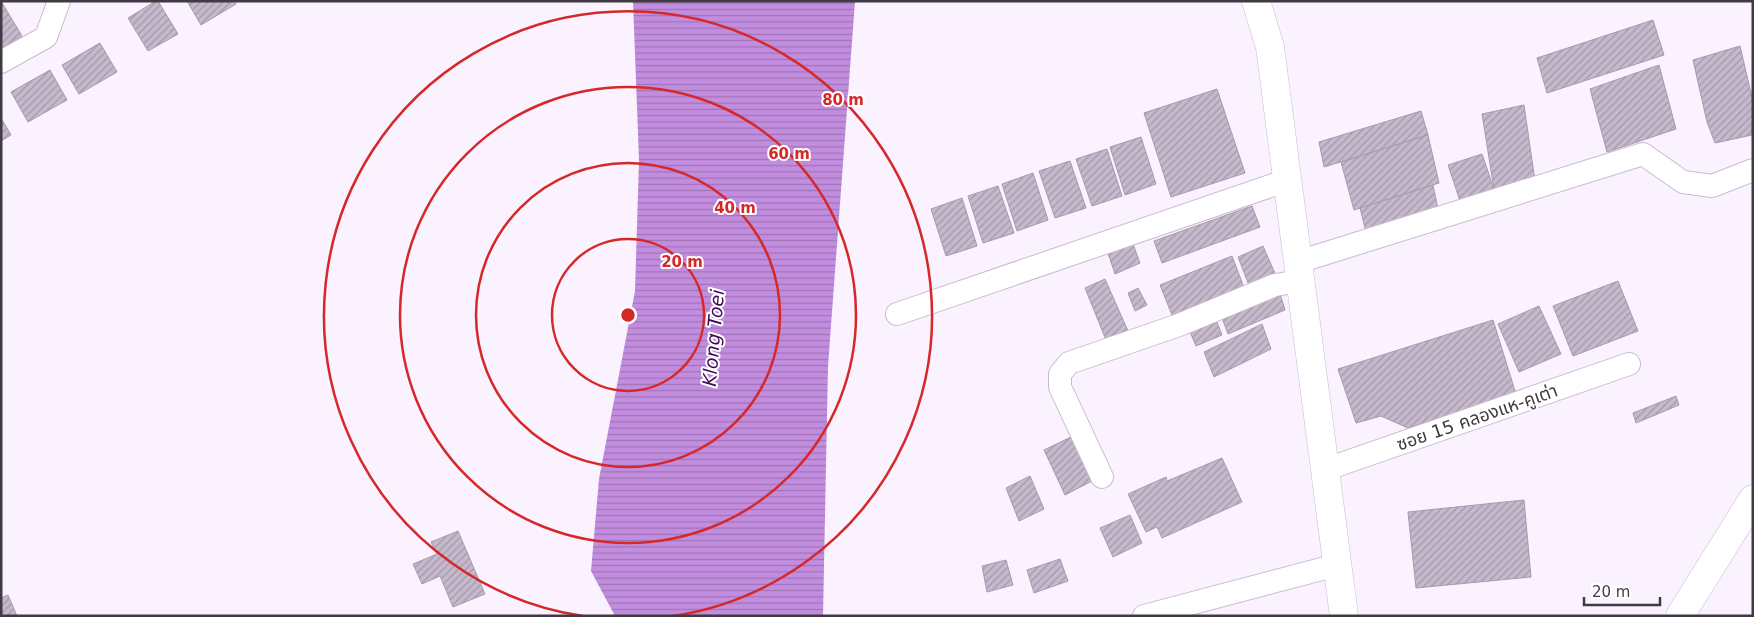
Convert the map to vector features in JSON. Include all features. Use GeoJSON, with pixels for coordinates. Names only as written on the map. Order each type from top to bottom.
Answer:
{"type":"FeatureCollection","features":[{"type":"Feature","properties":{"kind":"street"},"geometry":{"type":"LineString","coordinates":[[1,62],[46,37],[59,1]]}},
{"type":"Feature","properties":{"kind":"street"},"geometry":{"type":"LineString","coordinates":[[1256,1],[1270,47],[1344,616]]}},
{"type":"Feature","properties":{"kind":"street"},"geometry":{"type":"LineString","coordinates":[[1102,477],[1060,387],[1060,374],[1070,363],[1179,325],[1275,285],[1299,272],[1643,154],[1683,182],[1712,186],[1753,170]]}},
{"type":"Feature","properties":{"kind":"street"},"geometry":{"type":"LineString","coordinates":[[897,314],[1288,180]]}},
{"type":"Feature","properties":{"kind":"street","name":"ซอย 15 คลองแห-คูเต่า"},"geometry":{"type":"LineString","coordinates":[[1324,470],[1629,364]]}},
{"type":"Feature","properties":{"kind":"street"},"geometry":{"type":"LineString","coordinates":[[1680,616],[1753,499]]}},
{"type":"Feature","properties":{"kind":"street"},"geometry":{"type":"LineString","coordinates":[[1144,616],[1337,565]]}},
{"type":"Feature","properties":{"kind":"water","name":"Klong Toei"},"geometry":{"type":"Polygon","coordinates":[[[633,1],[855,1],[828,366],[823,616],[615,616],[591,571],[599,479],[635,291],[639,160],[633,1]]]}},
{"type":"Feature","properties":{"kind":"building"},"geometry":{"type":"Polygon","coordinates":[[[1,1],[22,36],[1,48],[1,1]]]}},
{"type":"Feature","properties":{"kind":"building"},"geometry":{"type":"Polygon","coordinates":[[[158,1],[178,34],[148,51],[128,18],[158,1]]]}},
{"type":"Feature","properties":{"kind":"building"},"geometry":{"type":"Polygon","coordinates":[[[187,1],[234,1],[236,4],[201,25],[187,1]]]}},
{"type":"Feature","properties":{"kind":"building"},"geometry":{"type":"Polygon","coordinates":[[[1653,20],[1664,55],[1547,93],[1537,58],[1653,20]]]}},
{"type":"Feature","properties":{"kind":"building"},"geometry":{"type":"Polygon","coordinates":[[[100,43],[117,72],[79,94],[62,65],[100,43]]]}},
{"type":"Feature","properties":{"kind":"building"},"geometry":{"type":"Polygon","coordinates":[[[1740,46],[1753,102],[1752,135],[1715,143],[1707,122],[1693,60],[1740,46]]]}},
{"type":"Feature","properties":{"kind":"building"},"geometry":{"type":"Polygon","coordinates":[[[1659,65],[1676,129],[1607,152],[1590,89],[1659,65]]]}},
{"type":"Feature","properties":{"kind":"building"},"geometry":{"type":"Polygon","coordinates":[[[50,70],[67,100],[28,122],[11,92],[50,70]]]}},
{"type":"Feature","properties":{"kind":"building"},"geometry":{"type":"Polygon","coordinates":[[[1217,89],[1245,173],[1171,197],[1144,113],[1217,89]]]}},
{"type":"Feature","properties":{"kind":"building"},"geometry":{"type":"Polygon","coordinates":[[[1524,105],[1535,181],[1494,189],[1482,114],[1524,105]]]}},
{"type":"Feature","properties":{"kind":"building"},"geometry":{"type":"Polygon","coordinates":[[[1421,111],[1428,135],[1324,167],[1319,142],[1421,111]]]}},
{"type":"Feature","properties":{"kind":"building"},"geometry":{"type":"Polygon","coordinates":[[[1,118],[11,135],[1,141],[1,118]]]}},
{"type":"Feature","properties":{"kind":"building"},"geometry":{"type":"Polygon","coordinates":[[[1428,135],[1439,183],[1354,210],[1341,162],[1428,135]]]}},
{"type":"Feature","properties":{"kind":"building"},"geometry":{"type":"Polygon","coordinates":[[[1141,137],[1156,184],[1125,195],[1110,147],[1141,137]]]}},
{"type":"Feature","properties":{"kind":"building"},"geometry":{"type":"Polygon","coordinates":[[[1107,149],[1122,196],[1092,206],[1076,159],[1107,149]]]}},
{"type":"Feature","properties":{"kind":"building"},"geometry":{"type":"Polygon","coordinates":[[[1482,154],[1494,189],[1460,201],[1448,165],[1482,154]]]}},
{"type":"Feature","properties":{"kind":"building"},"geometry":{"type":"Polygon","coordinates":[[[1070,161],[1086,208],[1055,218],[1039,171],[1070,161]]]}},
{"type":"Feature","properties":{"kind":"building"},"geometry":{"type":"Polygon","coordinates":[[[1033,173],[1048,220],[1017,231],[1002,184],[1033,173]]]}},
{"type":"Feature","properties":{"kind":"building"},"geometry":{"type":"Polygon","coordinates":[[[1433,185],[1438,209],[1366,232],[1360,208],[1433,185]]]}},
{"type":"Feature","properties":{"kind":"building"},"geometry":{"type":"Polygon","coordinates":[[[998,186],[1014,233],[983,243],[968,196],[998,186]]]}},
{"type":"Feature","properties":{"kind":"building"},"geometry":{"type":"Polygon","coordinates":[[[962,198],[977,246],[946,256],[931,209],[962,198]]]}},
{"type":"Feature","properties":{"kind":"building"},"geometry":{"type":"Polygon","coordinates":[[[1252,206],[1260,227],[1162,263],[1154,241],[1252,206]]]}},
{"type":"Feature","properties":{"kind":"building"},"geometry":{"type":"Polygon","coordinates":[[[1133,244],[1140,263],[1115,274],[1108,253],[1133,244]]]}},
{"type":"Feature","properties":{"kind":"building"},"geometry":{"type":"Polygon","coordinates":[[[1263,246],[1277,278],[1250,288],[1238,257],[1263,246]]]}},
{"type":"Feature","properties":{"kind":"building"},"geometry":{"type":"Polygon","coordinates":[[[1232,256],[1245,290],[1174,320],[1160,285],[1232,256]]]}},
{"type":"Feature","properties":{"kind":"building"},"geometry":{"type":"Polygon","coordinates":[[[1105,279],[1128,331],[1106,340],[1085,288],[1105,279]]]}},
{"type":"Feature","properties":{"kind":"building"},"geometry":{"type":"Polygon","coordinates":[[[1618,281],[1638,331],[1573,356],[1553,306],[1618,281]]]}},
{"type":"Feature","properties":{"kind":"building"},"geometry":{"type":"Polygon","coordinates":[[[1138,288],[1147,305],[1135,311],[1128,293],[1138,288]]]}},
{"type":"Feature","properties":{"kind":"building"},"geometry":{"type":"Polygon","coordinates":[[[1279,290],[1285,310],[1228,334],[1221,315],[1279,290]]]}},
{"type":"Feature","properties":{"kind":"building"},"geometry":{"type":"Polygon","coordinates":[[[1539,306],[1561,354],[1519,372],[1498,324],[1539,306]]]}},
{"type":"Feature","properties":{"kind":"building"},"geometry":{"type":"Polygon","coordinates":[[[1215,317],[1222,335],[1196,346],[1188,327],[1215,317]]]}},
{"type":"Feature","properties":{"kind":"building"},"geometry":{"type":"Polygon","coordinates":[[[1493,320],[1516,394],[1408,428],[1381,416],[1356,423],[1338,369],[1493,320]]]}},
{"type":"Feature","properties":{"kind":"building"},"geometry":{"type":"Polygon","coordinates":[[[1262,324],[1271,349],[1214,377],[1204,352],[1262,324]]]}},
{"type":"Feature","properties":{"kind":"building"},"geometry":{"type":"Polygon","coordinates":[[[1676,396],[1679,405],[1636,423],[1633,413],[1676,396]]]}},
{"type":"Feature","properties":{"kind":"building"},"geometry":{"type":"Polygon","coordinates":[[[1073,436],[1094,480],[1065,495],[1044,450],[1073,436]]]}},
{"type":"Feature","properties":{"kind":"building"},"geometry":{"type":"Polygon","coordinates":[[[1222,458],[1242,502],[1162,538],[1157,527],[1146,532],[1128,494],[1166,477],[1167,481],[1222,458]]]}},
{"type":"Feature","properties":{"kind":"building"},"geometry":{"type":"Polygon","coordinates":[[[1030,476],[1044,509],[1019,521],[1006,488],[1030,476]]]}},
{"type":"Feature","properties":{"kind":"building"},"geometry":{"type":"Polygon","coordinates":[[[1524,500],[1531,577],[1416,588],[1408,512],[1524,500]]]}},
{"type":"Feature","properties":{"kind":"building"},"geometry":{"type":"Polygon","coordinates":[[[1130,515],[1142,543],[1113,557],[1100,528],[1130,515]]]}},
{"type":"Feature","properties":{"kind":"building"},"geometry":{"type":"Polygon","coordinates":[[[458,531],[485,594],[453,607],[440,576],[422,584],[413,564],[437,554],[431,542],[458,531]]]}},
{"type":"Feature","properties":{"kind":"building"},"geometry":{"type":"Polygon","coordinates":[[[1060,559],[1068,581],[1034,593],[1027,570],[1060,559]]]}},
{"type":"Feature","properties":{"kind":"building"},"geometry":{"type":"Polygon","coordinates":[[[1006,560],[1013,585],[987,592],[982,566],[1006,560]]]}},
{"type":"Feature","properties":{"kind":"building"},"geometry":{"type":"Polygon","coordinates":[[[8,595],[17,616],[1,616],[1,598],[8,595]]]}}]}
